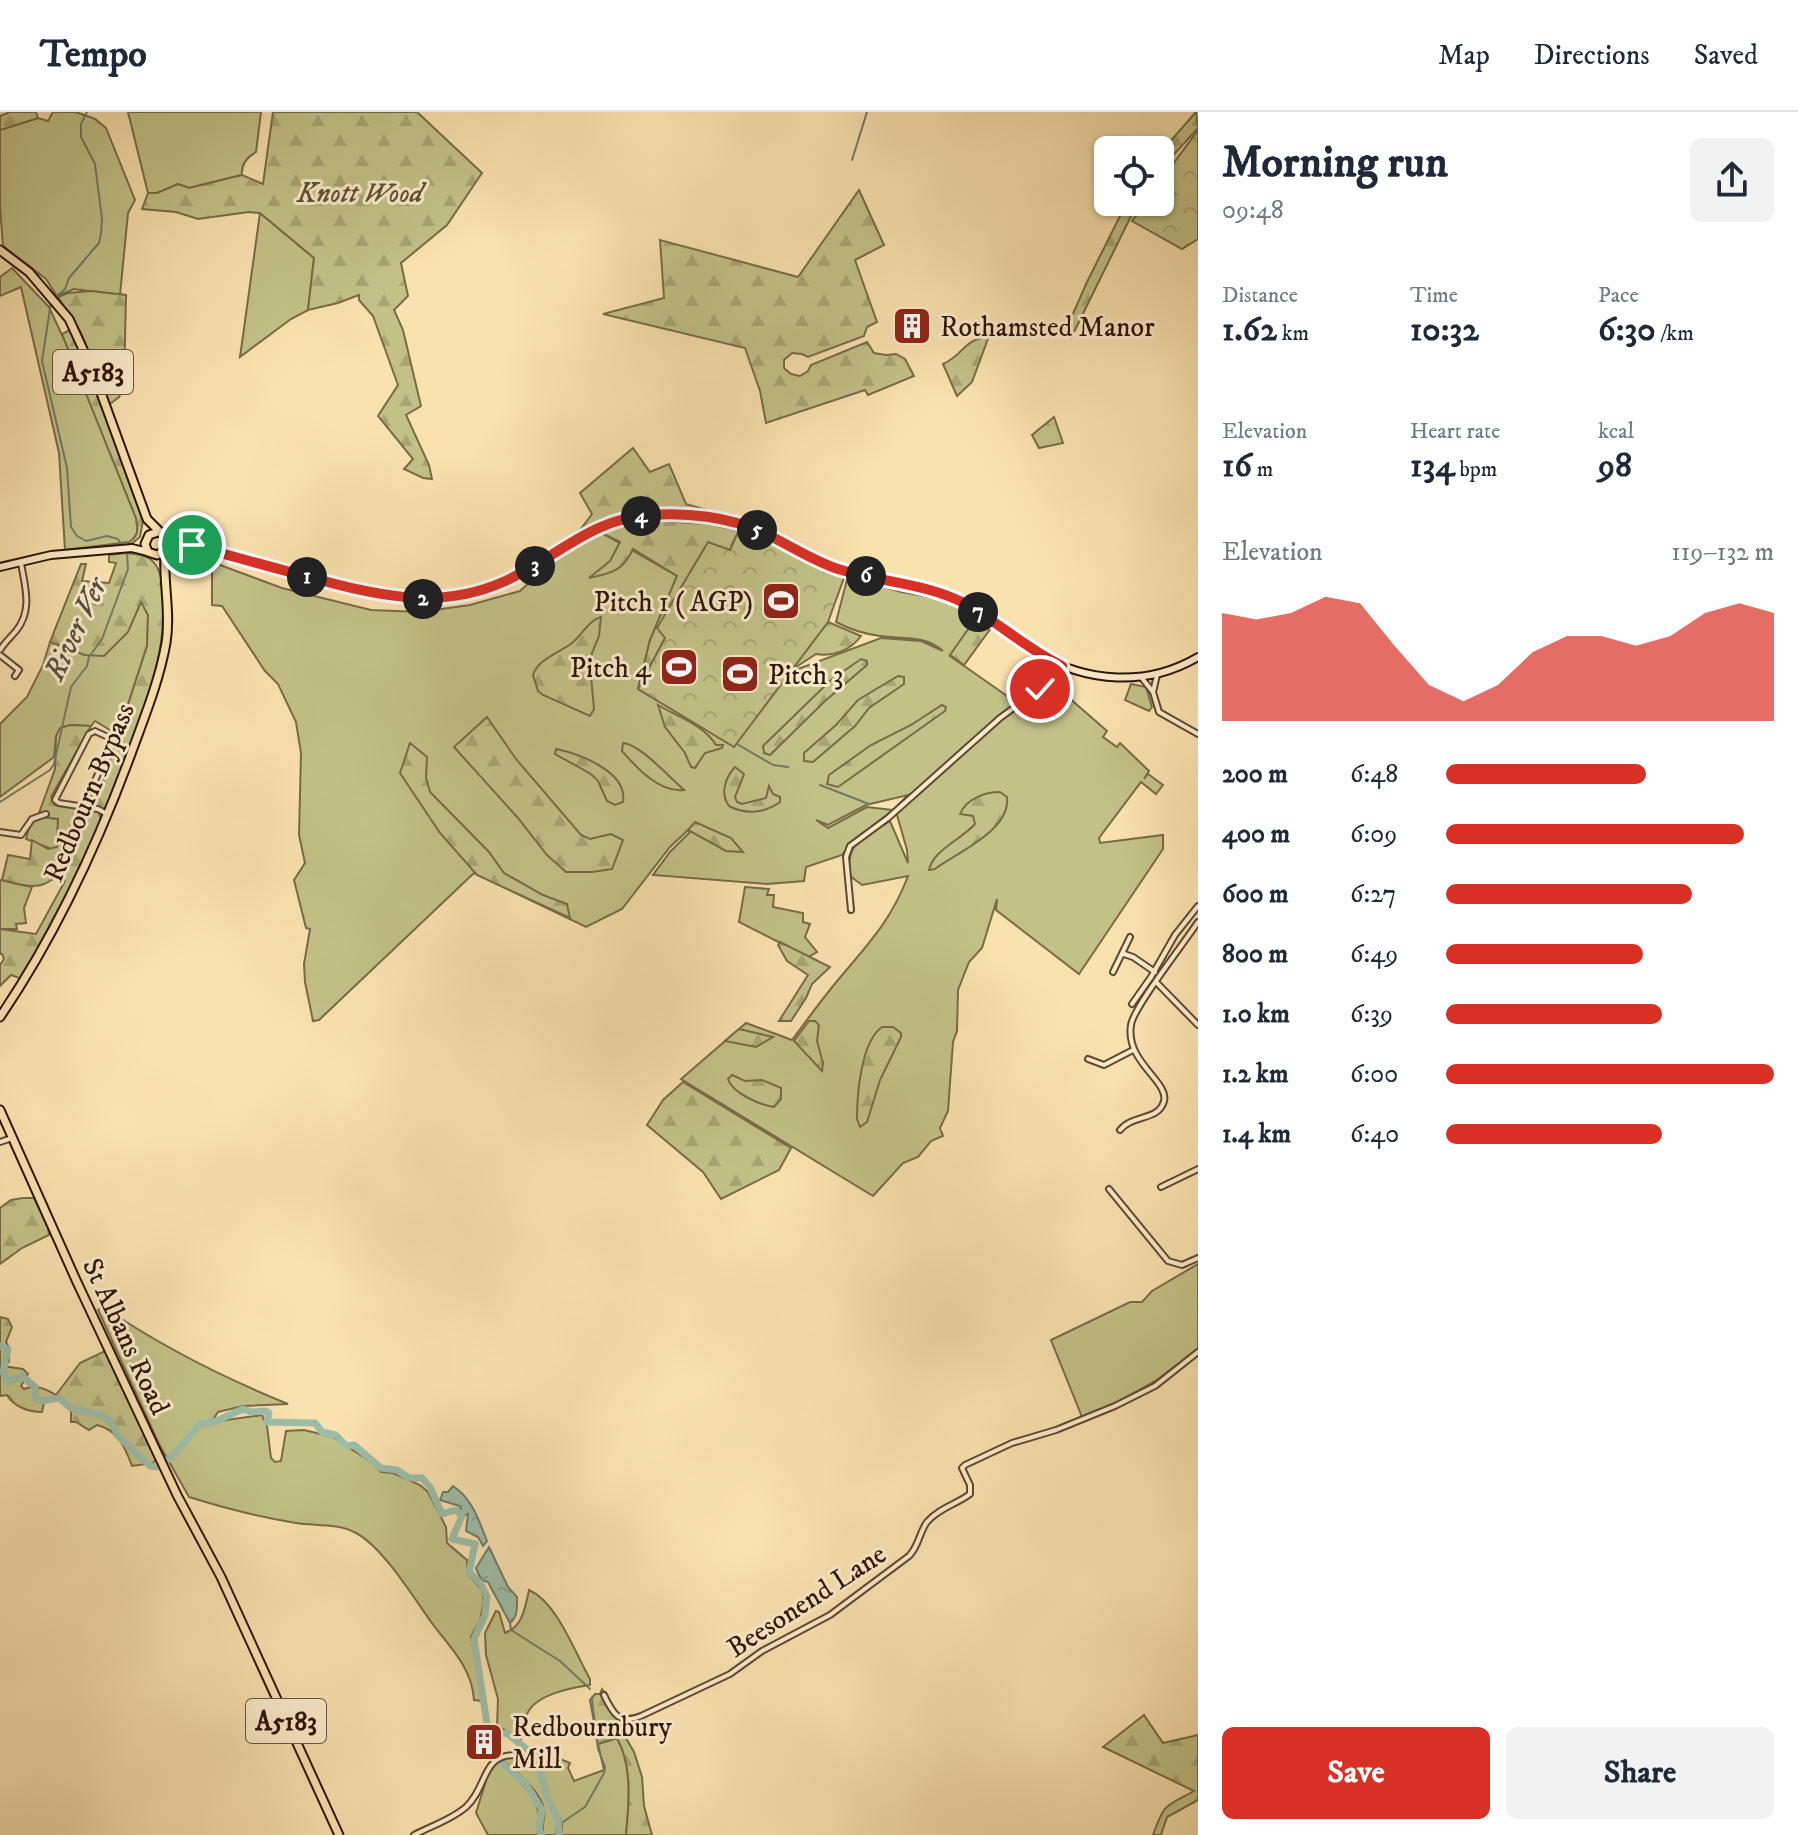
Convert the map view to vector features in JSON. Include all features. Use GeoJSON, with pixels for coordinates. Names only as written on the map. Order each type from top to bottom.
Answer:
{"type":"FeatureCollection","features":[{"type":"Feature","properties":{"kind":"main road","name":"A5183"},"geometry":{"type":"LineString","coordinates":[[0,250],[37,280],[69,319],[93,371],[147,519],[146,538]]}},
{"type":"Feature","properties":{"kind":"main road"},"geometry":{"type":"LineString","coordinates":[[127,549],[161,533],[186,543],[365,592],[428,599],[468,594],[507,581],[585,533],[614,521],[649,515],[713,518],[752,528],[841,570],[949,596],[1036,652],[1062,666],[1093,675],[1141,677],[1157,674],[1198,657]]}},
{"type":"Feature","properties":{"kind":"main road","name":"A5183"},"geometry":{"type":"LineString","coordinates":[[147,519],[161,533]]}},
{"type":"Feature","properties":{"kind":"main road"},"geometry":{"type":"LineString","coordinates":[[161,533],[166,550]]}},
{"type":"Feature","properties":{"kind":"main road"},"geometry":{"type":"LineString","coordinates":[[146,538],[151,553]]}},
{"type":"Feature","properties":{"kind":"main road"},"geometry":{"type":"LineString","coordinates":[[0,567],[51,555],[127,549],[151,553],[186,543]]}},
{"type":"Feature","properties":{"kind":"main road","name":"Redbourn Bypass"},"geometry":{"type":"LineString","coordinates":[[0,1017],[39,956],[109,815],[150,704],[163,657],[168,619],[163,569],[166,550]]}},
{"type":"Feature","properties":{"kind":"main road","name":"Redbourn Bypass"},"geometry":{"type":"LineString","coordinates":[[151,553],[163,569]]}},
{"type":"Feature","properties":{"kind":"main road","name":"St Albans Road"},"geometry":{"type":"LineString","coordinates":[[0,1110],[164,1468],[221,1577],[339,1835]]}},
{"type":"Feature","properties":{"kind":"street"},"geometry":{"type":"LineString","coordinates":[[15,676],[19,670],[0,653],[6,640],[17,630],[28,606],[20,561]]}},
{"type":"Feature","properties":{"kind":"street"},"geometry":{"type":"LineString","coordinates":[[851,910],[846,857],[850,846],[888,818],[1000,718],[1049,682],[1062,666]]}},
{"type":"Feature","properties":{"kind":"street"},"geometry":{"type":"LineString","coordinates":[[1153,692],[1157,674]]}},
{"type":"Feature","properties":{"kind":"street"},"geometry":{"type":"LineString","coordinates":[[1141,677],[1153,692],[1159,712],[1198,734]]}},
{"type":"Feature","properties":{"kind":"street"},"geometry":{"type":"LineString","coordinates":[[83,806],[112,744],[110,738],[95,731],[89,734],[54,797],[56,802],[83,806],[109,815]]}},
{"type":"Feature","properties":{"kind":"street"},"geometry":{"type":"LineString","coordinates":[[0,832],[21,835],[36,816],[46,814]]}},
{"type":"Feature","properties":{"kind":"street"},"geometry":{"type":"LineString","coordinates":[[1132,1004],[1175,935],[1198,906]]}},
{"type":"Feature","properties":{"kind":"street"},"geometry":{"type":"LineString","coordinates":[[1120,1130],[1129,1121],[1155,1113],[1164,1100],[1161,1085],[1133,1050],[1131,1023],[1198,922]]}},
{"type":"Feature","properties":{"kind":"street"},"geometry":{"type":"LineString","coordinates":[[1113,972],[1130,937]]}},
{"type":"Feature","properties":{"kind":"street"},"geometry":{"type":"LineString","coordinates":[[1124,954],[1133,957],[1153,974],[1198,1025]]}},
{"type":"Feature","properties":{"kind":"street"},"geometry":{"type":"LineString","coordinates":[[1088,1059],[1104,1065],[1133,1050]]}},
{"type":"Feature","properties":{"kind":"street"},"geometry":{"type":"LineString","coordinates":[[0,1142],[12,1138]]}},
{"type":"Feature","properties":{"kind":"street"},"geometry":{"type":"LineString","coordinates":[[1161,1187],[1198,1169]]}},
{"type":"Feature","properties":{"kind":"street"},"geometry":{"type":"LineString","coordinates":[[1109,1189],[1168,1261],[1182,1265],[1198,1258]]}},
{"type":"Feature","properties":{"kind":"street","name":"Beesonend Lane"},"geometry":{"type":"LineString","coordinates":[[604,1695],[613,1713],[620,1720],[627,1720],[730,1674],[762,1651],[830,1615],[909,1556],[916,1549],[927,1523],[970,1494],[970,1485],[962,1468],[965,1465],[985,1453],[1056,1430],[1115,1406],[1155,1386],[1198,1352]]}},
{"type":"Feature","properties":{"kind":"street"},"geometry":{"type":"LineString","coordinates":[[414,1835],[465,1808],[479,1794],[489,1765],[515,1755]]}},
{"type":"Feature","properties":{"kind":"green space"},"geometry":{"type":"Polygon","coordinates":[[[10,112],[36,112],[38,118],[0,130],[0,116],[10,112]]]}},
{"type":"Feature","properties":{"kind":"green space"},"geometry":{"type":"Polygon","coordinates":[[[53,112],[76,112],[95,119],[106,128],[135,200],[128,213],[120,295],[74,289],[57,296],[46,279],[3,246],[0,130],[38,118],[48,121],[53,112]]]}},
{"type":"Feature","properties":{"kind":"green space"},"geometry":{"type":"Polygon","coordinates":[[[128,112],[261,112],[256,152],[245,162],[242,175],[189,188],[178,184],[157,193],[148,193],[128,112]]]}},
{"type":"Feature","properties":{"kind":"green space","name":"Knott Wood"},"geometry":{"type":"Polygon","coordinates":[[[273,112],[417,112],[482,173],[447,225],[401,263],[408,296],[394,310],[403,330],[421,406],[406,415],[429,465],[432,479],[404,469],[413,459],[378,416],[398,385],[373,316],[359,300],[359,295],[308,310],[314,258],[260,213],[198,219],[176,212],[142,209],[148,193],[157,193],[178,184],[189,188],[242,175],[263,184],[273,112]]]}},
{"type":"Feature","properties":{"kind":"green space"},"geometry":{"type":"Polygon","coordinates":[[[1196,112],[1198,128],[1174,155],[1174,137],[1196,112]]]}},
{"type":"Feature","properties":{"kind":"green space"},"geometry":{"type":"Polygon","coordinates":[[[1198,130],[1198,239],[1182,249],[1132,221],[1136,216],[1174,216],[1174,163],[1198,130]]]}},
{"type":"Feature","properties":{"kind":"green space"},"geometry":{"type":"Polygon","coordinates":[[[859,190],[884,245],[855,260],[877,322],[867,327],[864,336],[808,357],[792,353],[784,360],[784,368],[800,376],[811,365],[867,342],[874,353],[896,354],[905,359],[914,376],[868,395],[865,390],[766,423],[760,391],[745,348],[603,314],[664,298],[660,240],[798,277],[859,190]]]}},
{"type":"Feature","properties":{"kind":"green space"},"geometry":{"type":"Polygon","coordinates":[[[260,213],[314,258],[308,310],[240,357],[260,213]]]}},
{"type":"Feature","properties":{"kind":"green space"},"geometry":{"type":"Polygon","coordinates":[[[1120,216],[1131,216],[1071,338],[1064,334],[1120,216]]]}},
{"type":"Feature","properties":{"kind":"green space"},"geometry":{"type":"Polygon","coordinates":[[[12,268],[49,307],[74,361],[136,518],[137,532],[129,542],[65,550],[59,453],[21,287],[0,296],[0,277],[12,268]]]}},
{"type":"Feature","properties":{"kind":"green space"},"geometry":{"type":"Polygon","coordinates":[[[91,291],[126,295],[124,385],[119,397],[110,404],[81,333],[58,297],[91,291]]]}},
{"type":"Feature","properties":{"kind":"green space"},"geometry":{"type":"Polygon","coordinates":[[[70,330],[99,393],[143,521],[140,537],[130,545],[137,532],[136,518],[62,334],[70,330]]]}},
{"type":"Feature","properties":{"kind":"green space"},"geometry":{"type":"Polygon","coordinates":[[[989,336],[972,382],[957,396],[943,364],[968,344],[989,336]]]}},
{"type":"Feature","properties":{"kind":"green space"},"geometry":{"type":"Polygon","coordinates":[[[1054,417],[1063,443],[1039,448],[1032,435],[1054,417]]]}},
{"type":"Feature","properties":{"kind":"green space"},"geometry":{"type":"Polygon","coordinates":[[[633,448],[650,472],[669,464],[686,504],[728,516],[633,516],[577,534],[592,514],[580,493],[633,448]]]}},
{"type":"Feature","properties":{"kind":"green space"},"geometry":{"type":"Polygon","coordinates":[[[654,521],[710,524],[750,534],[736,537],[730,550],[708,543],[638,689],[650,640],[677,576],[633,549],[616,570],[589,578],[610,561],[620,542],[600,532],[618,524],[654,521]]]}},
{"type":"Feature","properties":{"kind":"green space"},"geometry":{"type":"Polygon","coordinates":[[[739,530],[845,575],[828,622],[734,747],[638,689],[665,638],[657,628],[708,542],[730,550],[739,530]]]}},
{"type":"Feature","properties":{"kind":"green space"},"geometry":{"type":"Polygon","coordinates":[[[600,532],[677,576],[650,640],[638,689],[734,746],[787,673],[881,638],[921,641],[943,651],[929,642],[869,634],[836,622],[848,576],[901,592],[942,599],[976,618],[950,656],[1020,705],[1052,683],[1107,731],[1103,737],[1117,747],[1120,743],[1149,771],[1144,779],[1148,774],[1163,785],[1156,794],[1141,782],[1099,838],[1100,843],[1163,835],[1163,849],[1079,974],[996,910],[997,899],[982,948],[969,962],[958,990],[948,1111],[940,1128],[943,1136],[931,1141],[918,1157],[903,1163],[873,1196],[681,1079],[746,1023],[792,1040],[878,931],[901,892],[908,876],[862,885],[850,876],[849,864],[850,855],[858,842],[890,821],[908,863],[895,808],[908,795],[866,805],[828,825],[816,820],[828,828],[867,807],[893,810],[851,843],[842,855],[806,867],[804,881],[767,884],[653,875],[690,832],[688,830],[670,847],[622,909],[586,927],[474,873],[319,1020],[313,1021],[304,964],[310,929],[306,928],[294,880],[305,863],[299,835],[301,753],[296,722],[278,684],[265,671],[222,606],[212,605],[212,562],[282,588],[371,610],[420,612],[470,605],[520,591],[561,553],[600,532]]]}},
{"type":"Feature","properties":{"kind":"green space"},"geometry":{"type":"Polygon","coordinates":[[[126,553],[144,556],[156,565],[163,587],[163,621],[155,676],[147,702],[108,807],[102,809],[95,807],[147,646],[148,615],[141,602],[128,632],[104,656],[85,655],[50,642],[81,564],[86,564],[82,581],[109,583],[116,563],[109,562],[109,555],[126,553]]]}},
{"type":"Feature","properties":{"kind":"green space"},"geometry":{"type":"Polygon","coordinates":[[[141,601],[148,615],[147,646],[118,735],[95,721],[91,726],[61,728],[56,736],[54,757],[0,797],[0,724],[27,697],[43,665],[50,642],[85,655],[127,632],[141,601]]]}},
{"type":"Feature","properties":{"kind":"green space"},"geometry":{"type":"Polygon","coordinates":[[[601,617],[590,665],[594,709],[590,716],[543,695],[538,691],[533,675],[544,661],[572,643],[589,624],[601,617]]]}},
{"type":"Feature","properties":{"kind":"green space"},"geometry":{"type":"Polygon","coordinates":[[[976,618],[991,628],[964,665],[950,655],[976,618]]]}},
{"type":"Feature","properties":{"kind":"green space"},"geometry":{"type":"Polygon","coordinates":[[[828,622],[861,636],[847,649],[816,654],[787,673],[828,622]]]}},
{"type":"Feature","properties":{"kind":"green space"},"geometry":{"type":"Polygon","coordinates":[[[861,659],[867,661],[867,665],[770,755],[764,753],[763,746],[831,680],[861,659]]]}},
{"type":"Feature","properties":{"kind":"green space"},"geometry":{"type":"Polygon","coordinates":[[[898,676],[904,677],[904,684],[869,708],[855,726],[813,762],[804,761],[804,753],[836,725],[858,700],[898,676]]]}},
{"type":"Feature","properties":{"kind":"green space"},"geometry":{"type":"Polygon","coordinates":[[[1131,684],[1146,687],[1152,707],[1149,711],[1125,700],[1131,684]]]}},
{"type":"Feature","properties":{"kind":"green space"},"geometry":{"type":"Polygon","coordinates":[[[658,705],[698,727],[716,745],[723,745],[722,748],[705,753],[695,768],[691,767],[685,753],[665,727],[658,705]]]}},
{"type":"Feature","properties":{"kind":"green space"},"geometry":{"type":"Polygon","coordinates":[[[942,705],[946,707],[945,711],[838,787],[827,784],[829,775],[871,745],[942,705]]]}},
{"type":"Feature","properties":{"kind":"green space"},"geometry":{"type":"Polygon","coordinates":[[[487,717],[516,759],[581,835],[590,839],[611,834],[623,840],[612,869],[566,872],[547,855],[454,747],[487,717]]]}},
{"type":"Feature","properties":{"kind":"green space"},"geometry":{"type":"Polygon","coordinates":[[[91,726],[51,797],[55,805],[96,811],[101,820],[67,898],[22,979],[11,975],[0,986],[0,965],[4,959],[0,954],[0,929],[36,934],[65,881],[63,876],[34,886],[2,880],[8,855],[30,859],[32,840],[48,849],[57,847],[58,819],[42,817],[39,813],[55,769],[56,736],[60,728],[91,726]]]}},
{"type":"Feature","properties":{"kind":"green space"},"geometry":{"type":"Polygon","coordinates":[[[410,743],[427,757],[426,777],[430,792],[489,852],[504,873],[543,895],[567,904],[570,918],[477,875],[440,833],[400,773],[410,743]]]}},
{"type":"Feature","properties":{"kind":"green space"},"geometry":{"type":"Polygon","coordinates":[[[623,743],[646,755],[684,790],[666,788],[649,778],[622,751],[623,743]]]}},
{"type":"Feature","properties":{"kind":"green space"},"geometry":{"type":"Polygon","coordinates":[[[556,749],[589,760],[610,773],[623,791],[623,802],[615,805],[607,801],[598,781],[555,754],[556,749]]]}},
{"type":"Feature","properties":{"kind":"green space"},"geometry":{"type":"Polygon","coordinates":[[[735,767],[744,774],[735,797],[737,802],[742,804],[766,798],[769,786],[773,794],[780,797],[780,802],[755,812],[729,806],[725,786],[735,767]]]}},
{"type":"Feature","properties":{"kind":"green space"},"geometry":{"type":"Polygon","coordinates":[[[1000,792],[1007,797],[1006,809],[992,830],[929,870],[936,856],[975,824],[973,816],[960,814],[967,804],[982,795],[1000,792]]]}},
{"type":"Feature","properties":{"kind":"green space"},"geometry":{"type":"Polygon","coordinates":[[[42,817],[58,819],[57,847],[54,850],[26,839],[31,820],[42,817]]]}},
{"type":"Feature","properties":{"kind":"green space"},"geometry":{"type":"Polygon","coordinates":[[[695,822],[731,838],[743,852],[726,851],[688,830],[695,822]]]}},
{"type":"Feature","properties":{"kind":"green space"},"geometry":{"type":"Polygon","coordinates":[[[0,880],[32,887],[24,908],[26,923],[16,924],[17,929],[0,929],[0,880]]]}},
{"type":"Feature","properties":{"kind":"green space"},"geometry":{"type":"Polygon","coordinates":[[[745,887],[769,889],[767,895],[774,895],[773,907],[803,913],[803,922],[810,924],[805,937],[817,952],[808,957],[739,922],[745,887]]]}},
{"type":"Feature","properties":{"kind":"green space"},"geometry":{"type":"Polygon","coordinates":[[[780,942],[830,967],[812,984],[791,1021],[779,1021],[808,975],[787,961],[778,945],[780,942]]]}},
{"type":"Feature","properties":{"kind":"green space"},"geometry":{"type":"Polygon","coordinates":[[[809,1021],[819,1025],[817,1041],[822,1071],[794,1041],[809,1021]]]}},
{"type":"Feature","properties":{"kind":"green space"},"geometry":{"type":"Polygon","coordinates":[[[882,1027],[893,1027],[901,1033],[901,1037],[880,1080],[867,1122],[860,1127],[857,1108],[862,1069],[869,1044],[882,1027]]]}},
{"type":"Feature","properties":{"kind":"green space"},"geometry":{"type":"Polygon","coordinates":[[[739,1029],[773,1037],[756,1047],[725,1041],[739,1029]]]}},
{"type":"Feature","properties":{"kind":"green space"},"geometry":{"type":"Polygon","coordinates":[[[732,1075],[745,1081],[762,1080],[781,1088],[781,1099],[774,1107],[747,1098],[731,1084],[728,1079],[732,1075]]]}},
{"type":"Feature","properties":{"kind":"green space"},"geometry":{"type":"Polygon","coordinates":[[[683,1082],[791,1148],[779,1170],[721,1199],[703,1172],[647,1125],[663,1100],[683,1082]]]}},
{"type":"Feature","properties":{"kind":"green space"},"geometry":{"type":"Polygon","coordinates":[[[34,1198],[49,1235],[22,1248],[0,1264],[0,1208],[11,1200],[34,1198]]]}},
{"type":"Feature","properties":{"kind":"green space"},"geometry":{"type":"Polygon","coordinates":[[[1198,1264],[1198,1349],[1157,1380],[1110,1406],[1082,1417],[1051,1340],[1130,1302],[1142,1302],[1152,1291],[1198,1264]]]}},
{"type":"Feature","properties":{"kind":"green space"},"geometry":{"type":"Polygon","coordinates":[[[102,1306],[192,1360],[288,1404],[243,1406],[218,1412],[214,1418],[220,1421],[262,1415],[267,1426],[271,1458],[275,1462],[281,1461],[286,1431],[304,1430],[333,1437],[381,1472],[393,1473],[428,1492],[446,1527],[447,1543],[467,1560],[467,1573],[482,1590],[484,1601],[480,1620],[471,1637],[484,1701],[474,1700],[460,1660],[398,1575],[367,1540],[342,1528],[269,1518],[189,1497],[159,1444],[98,1310],[102,1306]]]}},
{"type":"Feature","properties":{"kind":"green space"},"geometry":{"type":"Polygon","coordinates":[[[0,1317],[8,1319],[12,1327],[6,1342],[9,1362],[2,1366],[23,1369],[28,1374],[21,1386],[24,1389],[37,1387],[56,1395],[80,1363],[107,1350],[120,1383],[145,1414],[160,1454],[153,1463],[132,1466],[115,1435],[104,1427],[97,1425],[89,1430],[71,1422],[71,1411],[56,1396],[44,1403],[42,1412],[22,1408],[7,1395],[0,1396],[0,1317]]]}},
{"type":"Feature","properties":{"kind":"green space"},"geometry":{"type":"Polygon","coordinates":[[[529,1590],[539,1596],[557,1617],[590,1679],[590,1685],[555,1693],[538,1701],[527,1714],[521,1739],[497,1726],[498,1699],[486,1655],[485,1633],[496,1611],[505,1633],[516,1626],[529,1590]]]}},
{"type":"Feature","properties":{"kind":"green space"},"geometry":{"type":"Polygon","coordinates":[[[602,1689],[609,1699],[607,1707],[620,1722],[634,1752],[642,1777],[644,1806],[652,1835],[626,1835],[629,1785],[626,1761],[617,1738],[598,1744],[590,1700],[602,1689]]]}},
{"type":"Feature","properties":{"kind":"green space"},"geometry":{"type":"Polygon","coordinates":[[[1144,1715],[1163,1743],[1198,1735],[1198,1800],[1167,1817],[1161,1835],[1153,1835],[1164,1810],[1194,1791],[1103,1747],[1144,1715]]]}},
{"type":"Feature","properties":{"kind":"green space"},"geometry":{"type":"Polygon","coordinates":[[[617,1738],[628,1773],[626,1835],[561,1835],[562,1825],[548,1796],[538,1760],[558,1758],[570,1763],[568,1768],[574,1781],[604,1770],[598,1744],[617,1738]]]}},
{"type":"Feature","properties":{"kind":"green space"},"geometry":{"type":"Polygon","coordinates":[[[512,1757],[536,1761],[545,1795],[556,1819],[556,1835],[544,1835],[541,1802],[526,1781],[502,1759],[512,1757]]]}},
{"type":"Feature","properties":{"kind":"green space"},"geometry":{"type":"Polygon","coordinates":[[[499,1761],[522,1783],[535,1802],[539,1813],[539,1835],[488,1835],[476,1813],[489,1771],[499,1761]]]}},
{"type":"Feature","properties":{"kind":"water"},"geometry":{"type":"Polygon","coordinates":[[[453,1486],[474,1510],[487,1541],[483,1546],[478,1537],[466,1531],[468,1514],[462,1516],[456,1510],[461,1509],[460,1506],[440,1500],[443,1492],[448,1492],[453,1486]]]}},
{"type":"Feature","properties":{"kind":"water"},"geometry":{"type":"Polygon","coordinates":[[[489,1547],[508,1587],[517,1597],[516,1615],[510,1623],[488,1582],[481,1580],[476,1568],[489,1547]]]}},
{"type":"Feature","properties":{"kind":"waterway","name":"River Ver"},"geometry":{"type":"LineString","coordinates":[[57,296],[99,243],[101,233],[95,164],[81,137],[81,124],[87,112]]}},
{"type":"Feature","properties":{"kind":"waterway"},"geometry":{"type":"LineString","coordinates":[[852,160],[867,112]]}},
{"type":"Feature","properties":{"kind":"waterway","name":"River Ver"},"geometry":{"type":"LineString","coordinates":[[0,802],[50,770],[54,764],[71,687],[102,639],[128,569],[127,553],[118,539],[107,536],[86,541],[77,536],[71,527],[67,468],[42,361],[51,302]]}},
{"type":"Feature","properties":{"kind":"waterway"},"geometry":{"type":"LineString","coordinates":[[737,744],[773,765],[788,767]]}},
{"type":"Feature","properties":{"kind":"waterway"},"geometry":{"type":"LineString","coordinates":[[820,785],[869,804]]}},
{"type":"Feature","properties":{"kind":"waterway","name":"River Ver"},"geometry":{"type":"LineString","coordinates":[[0,1346],[8,1349],[3,1372],[8,1382],[22,1376],[35,1387],[36,1399],[59,1398],[71,1408],[100,1415],[112,1422],[117,1435],[150,1466],[158,1467],[173,1456],[200,1424],[214,1422],[243,1409],[266,1411],[269,1413],[267,1422],[315,1423],[322,1432],[336,1435],[346,1446],[354,1445],[381,1468],[397,1470],[409,1478],[422,1478],[430,1487],[442,1514],[456,1510],[462,1516],[452,1539],[475,1544],[469,1572],[481,1584],[487,1597],[485,1615],[474,1639],[488,1730],[508,1734],[537,1758],[547,1797],[558,1819],[559,1835]]}},
{"type":"Feature","properties":{"kind":"waterway"},"geometry":{"type":"LineString","coordinates":[[510,1623],[511,1630],[560,1661],[590,1689]]}},
{"type":"Feature","properties":{"kind":"waterway"},"geometry":{"type":"LineString","coordinates":[[560,1824],[585,1807],[604,1773],[592,1699]]}},
{"type":"Feature","properties":{"kind":"waterway"},"geometry":{"type":"LineString","coordinates":[[488,1730],[489,1741],[500,1761],[526,1784],[542,1810],[539,1829],[542,1835]]}},
{"type":"Feature","properties":{"kind":"place","name":"Rothamsted Manor"},"geometry":{"type":"Point","coordinates":[912,326]}},
{"type":"Feature","properties":{"kind":"place","name":"Pitch 1 ( AGP)"},"geometry":{"type":"Point","coordinates":[781,601]}},
{"type":"Feature","properties":{"kind":"place","name":"Pitch 4"},"geometry":{"type":"Point","coordinates":[679,667]}},
{"type":"Feature","properties":{"kind":"place","name":"Pitch 3"},"geometry":{"type":"Point","coordinates":[740,674]}},
{"type":"Feature","properties":{"kind":"place","name":"Redbournbury Mill"},"geometry":{"type":"Point","coordinates":[484,1742]}},
{"type":"Feature","properties":{"kind":"route"},"geometry":{"type":"LineString","coordinates":[[192,545],[365,592],[428,599],[468,594],[507,581],[585,533],[614,521],[666,514],[731,521],[762,532],[832,567],[924,588],[965,604],[1062,666],[1040,689]]}}]}
